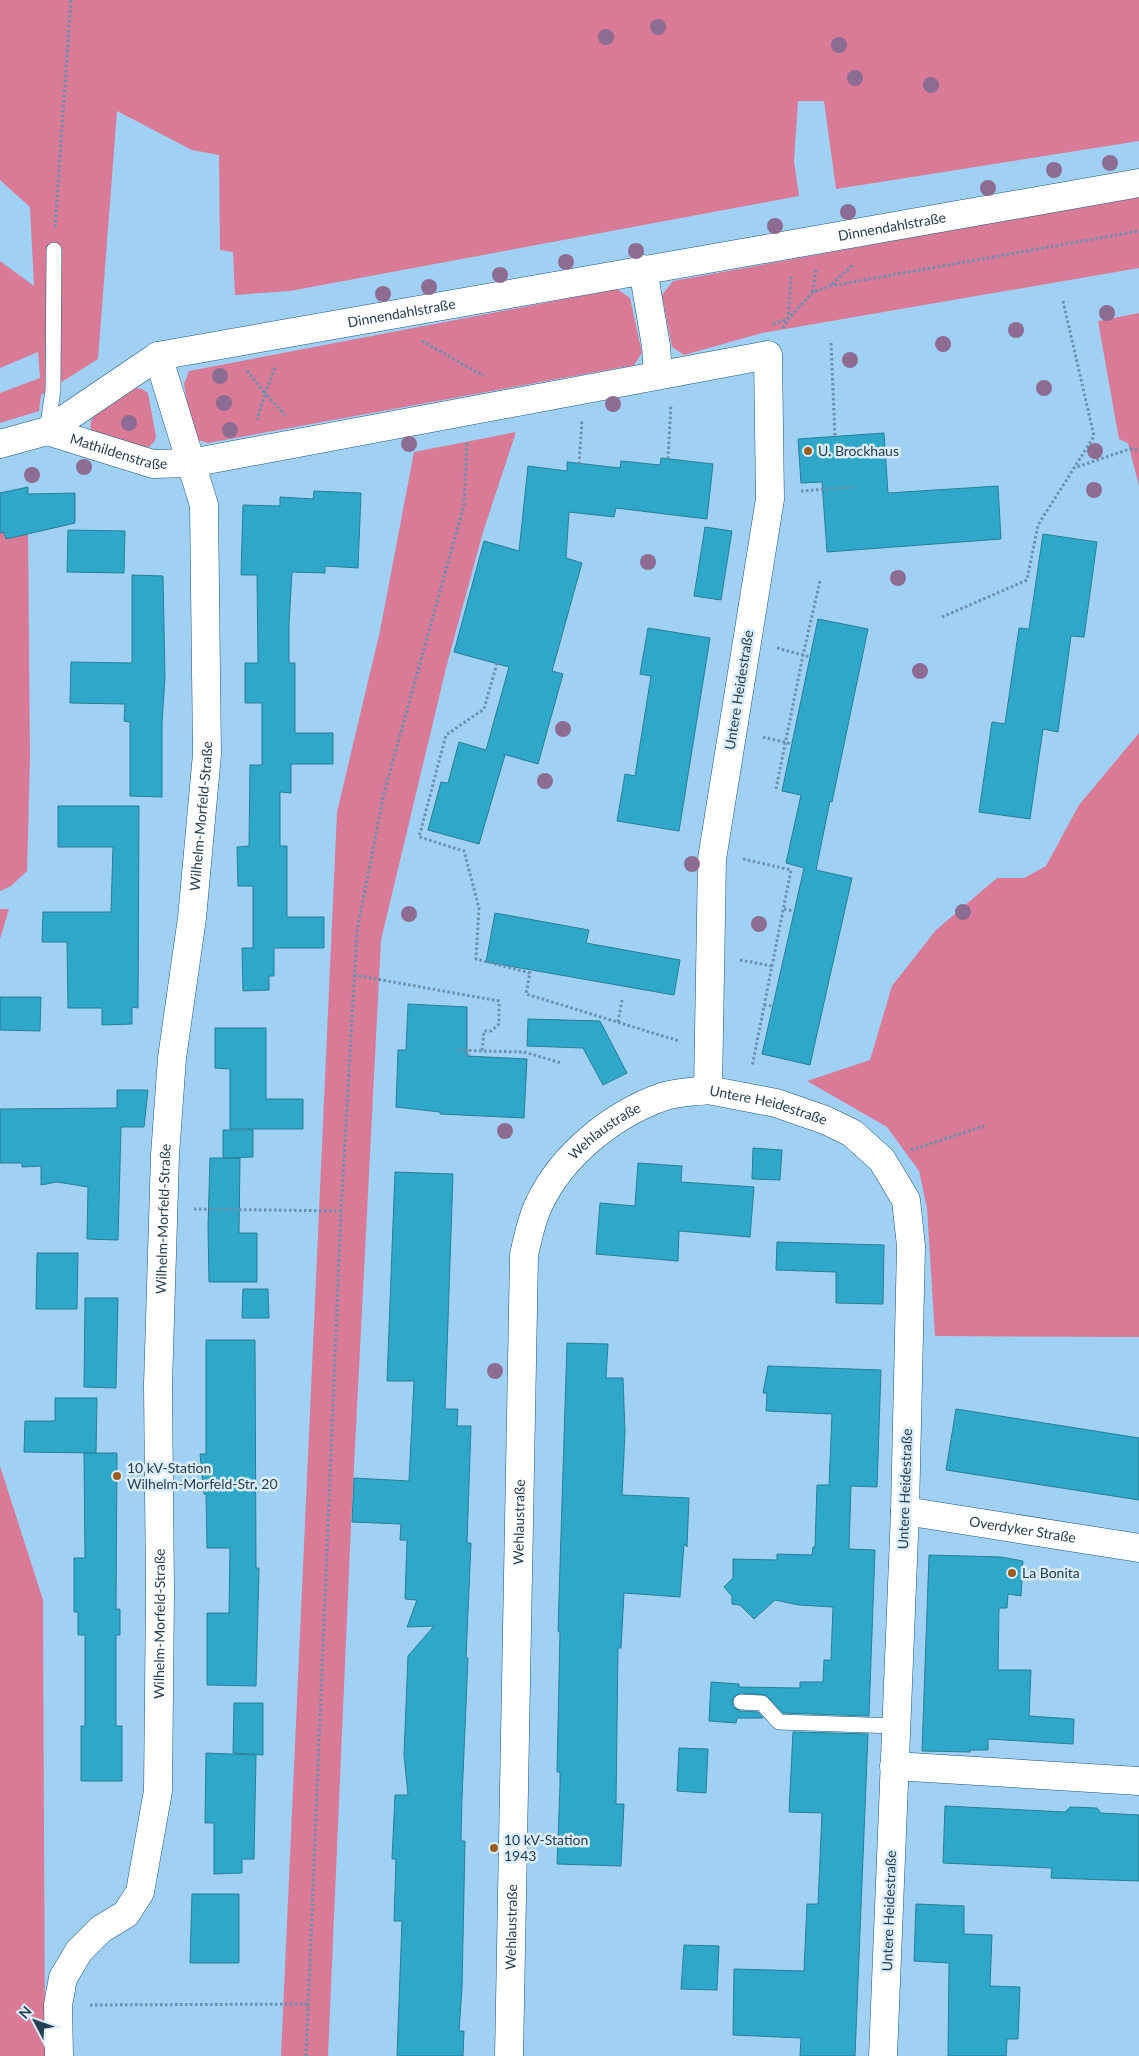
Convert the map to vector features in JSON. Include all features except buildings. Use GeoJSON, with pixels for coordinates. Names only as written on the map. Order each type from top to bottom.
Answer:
{"type":"FeatureCollection","features":[{"type":"Feature","properties":{"kind":"street","name":"Dinnendahlstraße"},"geometry":{"type":"LineString","coordinates":[[158,356],[1139,182]]}},
{"type":"Feature","properties":{"kind":"street"},"geometry":{"type":"LineString","coordinates":[[643,269],[656,346],[666,373]]}},
{"type":"Feature","properties":{"kind":"street"},"geometry":{"type":"LineString","coordinates":[[191,463],[768,355]]}},
{"type":"Feature","properties":{"kind":"street","name":"Untere Heidestraße"},"geometry":{"type":"LineString","coordinates":[[768,355],[770,493],[760,567],[712,859],[708,1090],[776,1103],[825,1120],[852,1133],[882,1160],[906,1200],[911,1246],[905,1511],[883,2056]]}},
{"type":"Feature","properties":{"kind":"street","name":"Mathildenstraße"},"geometry":{"type":"LineString","coordinates":[[0,444],[47,432],[158,356]]}},
{"type":"Feature","properties":{"kind":"street","name":"Wilhelm-Morfeld-Straße"},"geometry":{"type":"LineString","coordinates":[[59,2056],[58,2005],[63,1978],[79,1951],[101,1929],[126,1914],[140,1892],[158,1791],[160,1591],[158,1385],[163,1209],[172,1058],[192,918],[207,754],[204,505],[158,356]]}},
{"type":"Feature","properties":{"kind":"street","name":"Mathildenstraße"},"geometry":{"type":"LineString","coordinates":[[47,432],[153,464],[191,463]]}},
{"type":"Feature","properties":{"kind":"street","name":"Wehlaustraße"},"geometry":{"type":"LineString","coordinates":[[509,2056],[524,1255],[539,1205],[551,1183],[580,1147],[596,1133],[622,1117],[663,1097],[708,1090]]}},
{"type":"Feature","properties":{"kind":"street","name":"Overdyker Straße"},"geometry":{"type":"LineString","coordinates":[[905,1511],[1139,1548]]}},
{"type":"Feature","properties":{"kind":"street"},"geometry":{"type":"LineString","coordinates":[[894,1766],[1139,1781]]}},
{"type":"Feature","properties":{"kind":"lane"},"geometry":{"type":"LineString","coordinates":[[47,432],[53,390],[54,250]]}},
{"type":"Feature","properties":{"kind":"lane"},"geometry":{"type":"LineString","coordinates":[[741,1702],[762,1703],[779,1722],[896,1726]]}},
{"type":"Feature","properties":{"kind":"path"},"geometry":{"type":"LineString","coordinates":[[54,250],[71,0]]}},
{"type":"Feature","properties":{"kind":"path"},"geometry":{"type":"LineString","coordinates":[[768,355],[788,319],[813,292],[830,286],[1139,232]]}},
{"type":"Feature","properties":{"kind":"path"},"geometry":{"type":"LineString","coordinates":[[788,319],[793,244]]}},
{"type":"Feature","properties":{"kind":"path"},"geometry":{"type":"LineString","coordinates":[[942,617],[1027,580],[1038,525],[1094,436],[1063,301]]}},
{"type":"Feature","properties":{"kind":"path"},"geometry":{"type":"LineString","coordinates":[[767,325],[788,319]]}},
{"type":"Feature","properties":{"kind":"path"},"geometry":{"type":"LineString","coordinates":[[414,336],[485,376]]}},
{"type":"Feature","properties":{"kind":"path"},"geometry":{"type":"LineString","coordinates":[[831,343],[835,436]]}},
{"type":"Feature","properties":{"kind":"path"},"geometry":{"type":"LineString","coordinates":[[226,345],[265,393]]}},
{"type":"Feature","properties":{"kind":"path"},"geometry":{"type":"LineString","coordinates":[[246,454],[276,364]]}},
{"type":"Feature","properties":{"kind":"path"},"geometry":{"type":"LineString","coordinates":[[666,373],[668,459]]}},
{"type":"Feature","properties":{"kind":"path"},"geometry":{"type":"LineString","coordinates":[[579,464],[585,388]]}},
{"type":"Feature","properties":{"kind":"path"},"geometry":{"type":"LineString","coordinates":[[306,2056],[341,1211],[357,931],[384,793],[464,505],[468,445],[464,412]]}},
{"type":"Feature","properties":{"kind":"path"},"geometry":{"type":"LineString","coordinates":[[1074,468],[1115,454],[1139,450]]}},
{"type":"Feature","properties":{"kind":"path"},"geometry":{"type":"LineString","coordinates":[[770,493],[855,487]]}},
{"type":"Feature","properties":{"kind":"path"},"geometry":{"type":"LineString","coordinates":[[776,789],[820,581]]}},
{"type":"Feature","properties":{"kind":"path"},"geometry":{"type":"LineString","coordinates":[[497,663],[484,709],[446,735],[419,837],[464,851],[480,908],[476,959],[530,971],[526,994],[680,1041]]}},
{"type":"Feature","properties":{"kind":"path"},"geometry":{"type":"LineString","coordinates":[[746,1097],[791,870],[767,864]]}},
{"type":"Feature","properties":{"kind":"path"},"geometry":{"type":"LineString","coordinates":[[784,908],[794,911]]}},
{"type":"Feature","properties":{"kind":"path"},"geometry":{"type":"LineString","coordinates":[[752,962],[772,966]]}},
{"type":"Feature","properties":{"kind":"path"},"geometry":{"type":"LineString","coordinates":[[354,975],[499,1000],[499,1024],[491,1031],[484,1031],[482,1051]]}},
{"type":"Feature","properties":{"kind":"path"},"geometry":{"type":"LineString","coordinates":[[618,1022],[622,1000]]}},
{"type":"Feature","properties":{"kind":"path"},"geometry":{"type":"LineString","coordinates":[[764,1005],[772,1006]]}},
{"type":"Feature","properties":{"kind":"path"},"geometry":{"type":"LineString","coordinates":[[459,1050],[524,1052],[561,1063]]}},
{"type":"Feature","properties":{"kind":"path"},"geometry":{"type":"LineString","coordinates":[[468,1050],[468,1056]]}},
{"type":"Feature","properties":{"kind":"path"},"geometry":{"type":"LineString","coordinates":[[882,1160],[984,1126]]}},
{"type":"Feature","properties":{"kind":"path"},"geometry":{"type":"LineString","coordinates":[[163,1209],[341,1211]]}},
{"type":"Feature","properties":{"kind":"path"},"geometry":{"type":"LineString","coordinates":[[58,2005],[309,2004]]}},
{"type":"Feature","properties":{"kind":"shaded area"},"geometry":{"type":"Polygon","coordinates":[[[0,0],[1139,0],[1139,141],[836,189],[824,101],[798,101],[794,161],[799,196],[290,291],[235,295],[233,252],[220,250],[219,155],[192,150],[117,111],[98,359],[41,395],[39,411],[0,423],[0,393],[40,378],[38,352],[0,368],[0,261],[34,286],[30,207],[0,180],[0,0]]]}},
{"type":"Feature","properties":{"kind":"shaded area"},"geometry":{"type":"Polygon","coordinates":[[[1139,196],[1139,268],[762,333],[684,355],[672,347],[662,295],[673,281],[1139,196]]]}},
{"type":"Feature","properties":{"kind":"shaded area"},"geometry":{"type":"Polygon","coordinates":[[[617,289],[630,298],[642,353],[634,365],[208,443],[198,440],[192,432],[184,384],[189,371],[617,289]]]}},
{"type":"Feature","properties":{"kind":"shaded area"},"geometry":{"type":"Polygon","coordinates":[[[1139,313],[1139,486],[1128,443],[1119,439],[1098,321],[1139,313]]]}},
{"type":"Feature","properties":{"kind":"shaded area"},"geometry":{"type":"Polygon","coordinates":[[[135,388],[142,389],[148,393],[156,437],[154,442],[149,447],[97,438],[91,429],[91,422],[96,413],[135,388]]]}},
{"type":"Feature","properties":{"kind":"shaded area"},"geometry":{"type":"Polygon","coordinates":[[[516,432],[483,532],[447,664],[381,940],[351,1525],[328,2056],[281,2056],[337,812],[380,631],[414,452],[516,432]]]}},
{"type":"Feature","properties":{"kind":"shaded area"},"geometry":{"type":"Polygon","coordinates":[[[4,532],[6,539],[28,533],[30,757],[27,871],[11,886],[0,891],[0,533],[4,532]]]}},
{"type":"Feature","properties":{"kind":"shaded area"},"geometry":{"type":"Polygon","coordinates":[[[1139,733],[1139,1337],[935,1336],[927,1208],[919,1171],[887,1127],[807,1081],[870,1060],[892,986],[936,930],[997,878],[1024,878],[1046,866],[1079,805],[1139,733]]]}},
{"type":"Feature","properties":{"kind":"shaded area"},"geometry":{"type":"Polygon","coordinates":[[[0,909],[9,909],[0,939],[0,909]]]}},
{"type":"Feature","properties":{"kind":"shaded area"},"geometry":{"type":"Polygon","coordinates":[[[0,1466],[43,1600],[45,2056],[0,2056],[0,1466]]]}},
{"type":"Feature","properties":{"kind":"place","name":"U. Brockhaus"},"geometry":{"type":"Point","coordinates":[808,451]}},
{"type":"Feature","properties":{"kind":"place","name":"10 kV-Station Wilhelm-Morfeld-Str. 20"},"geometry":{"type":"Point","coordinates":[117,1476]}},
{"type":"Feature","properties":{"kind":"place","name":"La Bonita"},"geometry":{"type":"Point","coordinates":[1012,1573]}},
{"type":"Feature","properties":{"kind":"place","name":"10 kV-Station 1943"},"geometry":{"type":"Point","coordinates":[494,1848]}}]}
